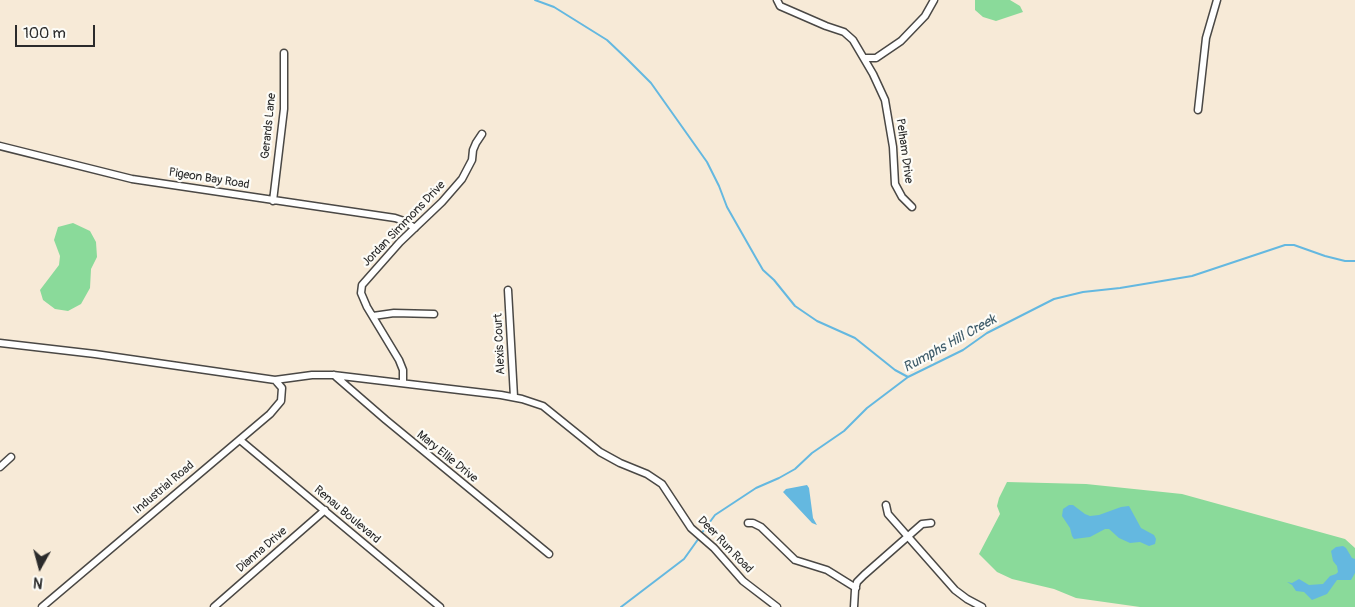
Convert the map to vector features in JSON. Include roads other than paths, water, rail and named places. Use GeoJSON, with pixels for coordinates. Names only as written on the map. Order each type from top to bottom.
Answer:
{"type":"FeatureCollection","features":[{"type":"Feature","properties":{"kind":"street","name":"Pelham Drive"},"geometry":{"type":"LineString","coordinates":[[777,0],[780,6],[826,26],[838,29],[850,36],[864,58],[885,100],[893,147],[895,184],[902,197],[912,207]]}},
{"type":"Feature","properties":{"kind":"street"},"geometry":{"type":"LineString","coordinates":[[864,58],[876,58],[901,41],[925,16],[934,0]]}},
{"type":"Feature","properties":{"kind":"street"},"geometry":{"type":"LineString","coordinates":[[1198,110],[1206,38],[1217,0]]}},
{"type":"Feature","properties":{"kind":"street","name":"Gerards Lane"},"geometry":{"type":"LineString","coordinates":[[273,201],[284,109],[284,53]]}},
{"type":"Feature","properties":{"kind":"street","name":"Jordan Simmons Drive"},"geometry":{"type":"LineString","coordinates":[[404,383],[403,370],[399,360],[362,297],[362,285],[400,242],[438,206],[462,179],[472,160],[476,143],[482,134]]}},
{"type":"Feature","properties":{"kind":"street","name":"Pigeon Bay Road"},"geometry":{"type":"LineString","coordinates":[[0,146],[126,178],[400,219],[415,228]]}},
{"type":"Feature","properties":{"kind":"street","name":"Alexis Court"},"geometry":{"type":"LineString","coordinates":[[508,290],[514,397]]}},
{"type":"Feature","properties":{"kind":"street"},"geometry":{"type":"LineString","coordinates":[[373,316],[394,313],[434,314]]}},
{"type":"Feature","properties":{"kind":"street"},"geometry":{"type":"LineString","coordinates":[[0,343],[95,354],[275,380],[312,374],[334,375],[514,397]]}},
{"type":"Feature","properties":{"kind":"street","name":"Mary Ellie Drive"},"geometry":{"type":"LineString","coordinates":[[334,375],[548,554]]}},
{"type":"Feature","properties":{"kind":"street","name":"Industrial Road"},"geometry":{"type":"LineString","coordinates":[[42,607],[270,414],[281,401],[282,388],[275,380]]}},
{"type":"Feature","properties":{"kind":"street","name":"Deer Run Road"},"geometry":{"type":"LineString","coordinates":[[514,397],[543,406],[600,452],[647,474],[662,484],[691,528],[714,548],[743,581],[777,607]]}},
{"type":"Feature","properties":{"kind":"street","name":"Renau Boulevard"},"geometry":{"type":"LineString","coordinates":[[240,440],[440,607]]}},
{"type":"Feature","properties":{"kind":"street"},"geometry":{"type":"LineString","coordinates":[[0,467],[11,457]]}},
{"type":"Feature","properties":{"kind":"street"},"geometry":{"type":"LineString","coordinates":[[886,505],[888,514],[955,590],[982,607]]}},
{"type":"Feature","properties":{"kind":"street","name":"Dianna Drive"},"geometry":{"type":"LineString","coordinates":[[214,607],[325,510]]}},
{"type":"Feature","properties":{"kind":"street"},"geometry":{"type":"LineString","coordinates":[[748,523],[753,522],[761,527],[795,560],[827,570],[856,588]]}},
{"type":"Feature","properties":{"kind":"street"},"geometry":{"type":"LineString","coordinates":[[854,607],[857,582],[922,524],[931,523]]}},
{"type":"Feature","properties":{"kind":"water"},"geometry":{"type":"Polygon","coordinates":[[[807,485],[813,518],[817,525],[812,523],[783,492],[786,489],[807,485]]]}},
{"type":"Feature","properties":{"kind":"water"},"geometry":{"type":"Polygon","coordinates":[[[1073,505],[1090,516],[1129,506],[1141,528],[1154,535],[1156,539],[1155,544],[1149,546],[1140,542],[1130,543],[1119,538],[1109,529],[1105,529],[1090,537],[1074,539],[1070,528],[1062,516],[1063,509],[1073,505]]]}},
{"type":"Feature","properties":{"kind":"water"},"geometry":{"type":"Polygon","coordinates":[[[1343,546],[1352,558],[1355,559],[1355,573],[1351,580],[1337,580],[1327,594],[1312,600],[1304,592],[1296,591],[1287,582],[1292,583],[1299,579],[1309,585],[1323,584],[1330,576],[1338,572],[1331,551],[1336,547],[1343,546]]]}},
{"type":"Feature","properties":{"kind":"waterway"},"geometry":{"type":"LineString","coordinates":[[535,0],[554,7],[607,40],[651,83],[707,162],[727,207],[763,270],[774,280],[795,306],[817,321],[855,338],[895,370],[908,377]]}},
{"type":"Feature","properties":{"kind":"waterway","name":"Rumphs Hill Creek"},"geometry":{"type":"LineString","coordinates":[[701,534],[715,515],[756,488],[795,469],[812,453],[844,431],[867,408],[908,377],[963,350],[987,333],[1054,299],[1083,292],[1192,276],[1285,245],[1294,245],[1345,261],[1355,261]]}},
{"type":"Feature","properties":{"kind":"waterway","name":"Rumphs Hill Creek"},"geometry":{"type":"LineString","coordinates":[[621,607],[684,559],[699,538]]}}]}
